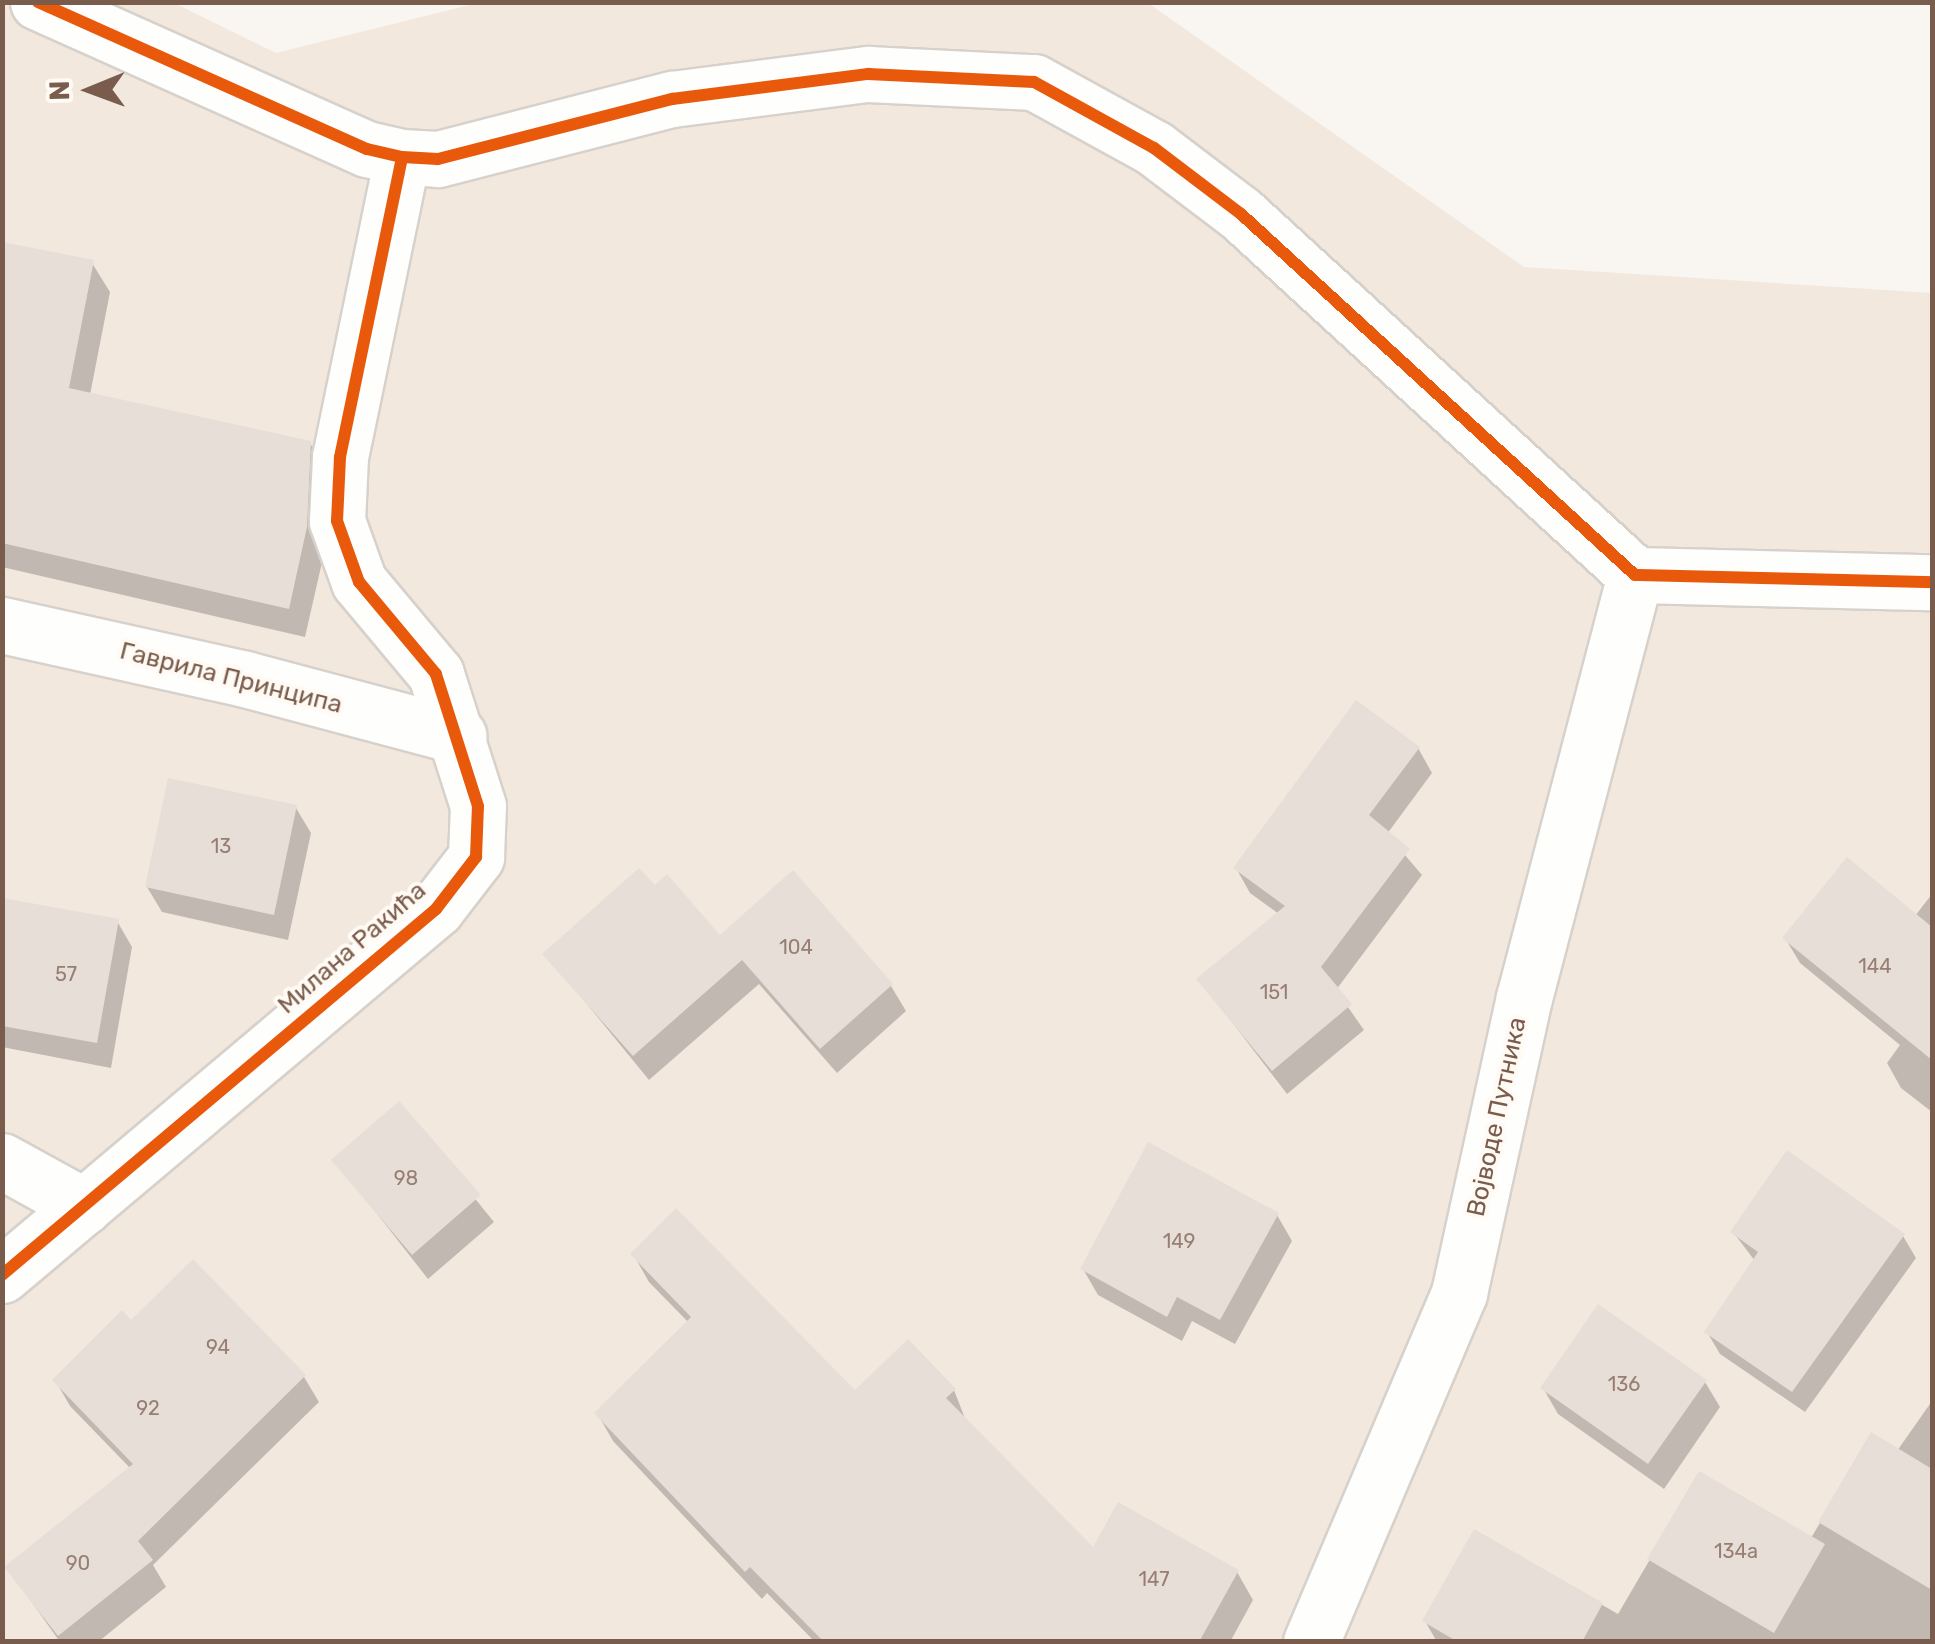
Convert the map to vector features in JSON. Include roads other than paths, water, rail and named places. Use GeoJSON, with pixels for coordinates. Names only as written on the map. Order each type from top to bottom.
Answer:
{"type":"FeatureCollection","features":[{"type":"Feature","properties":{"kind":"street"},"geometry":{"type":"LineString","coordinates":[[38,2],[367,149],[402,158],[438,160],[672,98],[868,74],[1034,82],[1154,148],[1241,214],[1635,575],[1932,582]]}},
{"type":"Feature","properties":{"kind":"street","name":"Милана Ракића"},"geometry":{"type":"LineString","coordinates":[[2,1274],[436,909],[476,857],[478,806],[436,674],[359,582],[337,521],[340,457],[402,158]]}},
{"type":"Feature","properties":{"kind":"street","name":"Војводе Путника"},"geometry":{"type":"LineString","coordinates":[[1311,1642],[1458,1293],[1524,998],[1635,575]]}},
{"type":"Feature","properties":{"kind":"street","name":"Гаврила Принципа"},"geometry":{"type":"LineString","coordinates":[[2,625],[246,678],[458,736]]}},
{"type":"Feature","properties":{"kind":"street"},"geometry":{"type":"LineString","coordinates":[[2,1161],[84,1206]]}}]}
